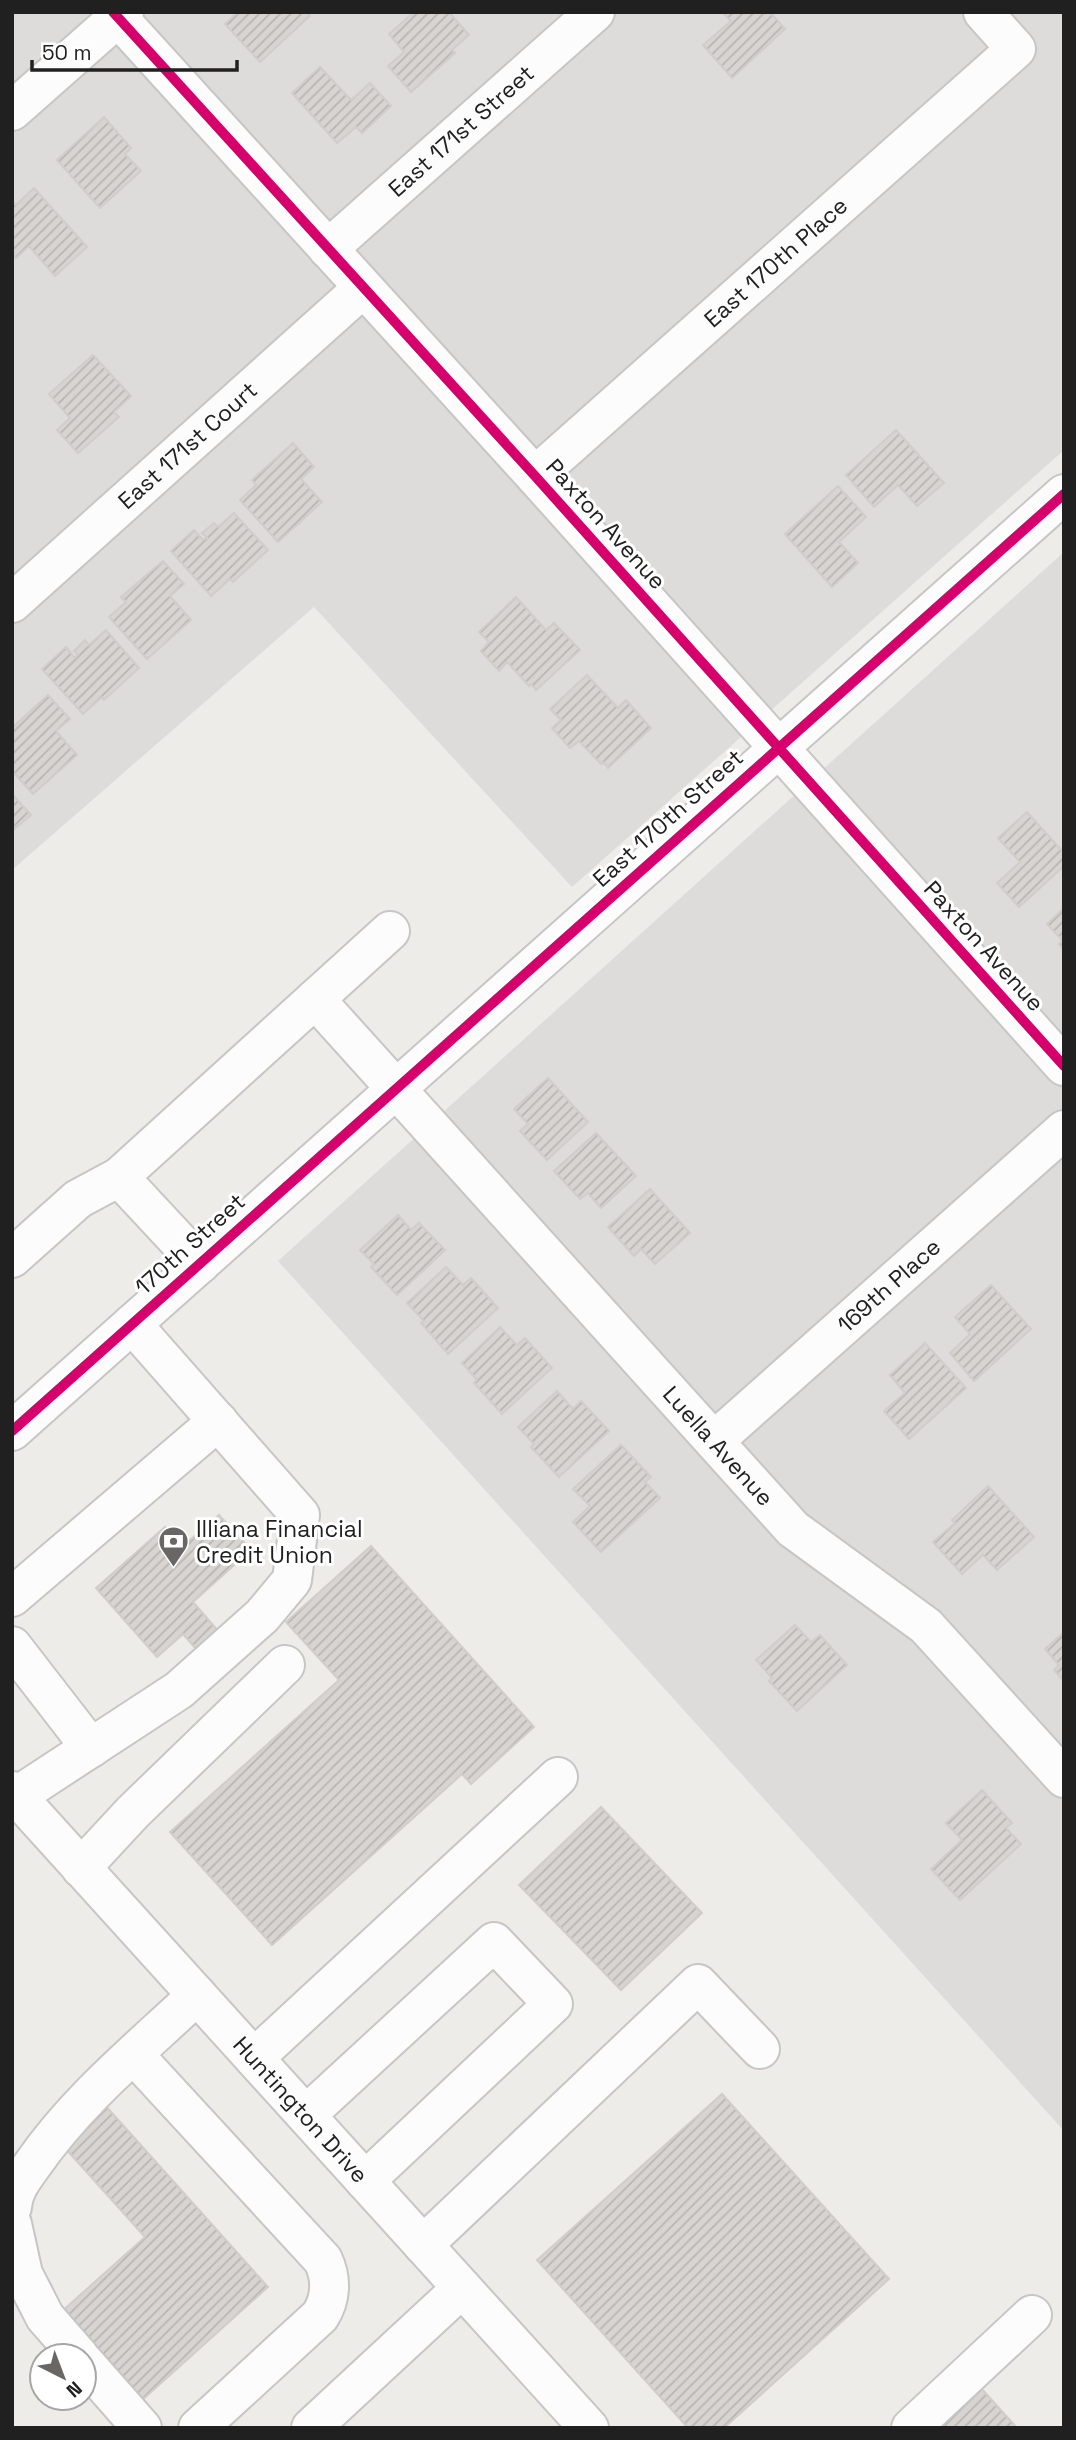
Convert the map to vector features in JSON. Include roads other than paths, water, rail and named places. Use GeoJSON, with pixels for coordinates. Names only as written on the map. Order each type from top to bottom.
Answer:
{"type":"FeatureCollection","features":[{"type":"Feature","properties":{"kind":"street","name":"East 171st Street"},"geometry":{"type":"LineString","coordinates":[[328,249],[594,12]]}},
{"type":"Feature","properties":{"kind":"street","name":"East 170th Place"},"geometry":{"type":"LineString","coordinates":[[535,475],[1016,49],[983,12]]}},
{"type":"Feature","properties":{"kind":"street","name":"Paxton Avenue"},"geometry":{"type":"LineString","coordinates":[[119,14],[1064,1066]]}},
{"type":"Feature","properties":{"kind":"street"},"geometry":{"type":"LineString","coordinates":[[12,111],[119,14]]}},
{"type":"Feature","properties":{"kind":"street","name":"East 171st Court"},"geometry":{"type":"LineString","coordinates":[[12,603],[363,288]]}},
{"type":"Feature","properties":{"kind":"street","name":"East 170th Street"},"geometry":{"type":"LineString","coordinates":[[395,1089],[1064,494]]}},
{"type":"Feature","properties":{"kind":"street"},"geometry":{"type":"LineString","coordinates":[[12,1258],[78,1199],[119,1177],[390,930]]}},
{"type":"Feature","properties":{"kind":"street","name":"Luella Avenue"},"geometry":{"type":"LineString","coordinates":[[315,999],[793,1530],[926,1626],[1064,1778]]}},
{"type":"Feature","properties":{"kind":"street","name":"170th Street"},"geometry":{"type":"LineString","coordinates":[[12,1431],[395,1089]]}},
{"type":"Feature","properties":{"kind":"street","name":"169th Place"},"geometry":{"type":"LineString","coordinates":[[714,1441],[1064,1129]]}},
{"type":"Feature","properties":{"kind":"street"},"geometry":{"type":"LineString","coordinates":[[119,1177],[200,1264]]}},
{"type":"Feature","properties":{"kind":"street"},"geometry":{"type":"LineString","coordinates":[[15,1794],[179,1690],[262,1616],[292,1580],[300,1515],[132,1324]]}},
{"type":"Feature","properties":{"kind":"street"},"geometry":{"type":"LineString","coordinates":[[12,1597],[218,1421]]}},
{"type":"Feature","properties":{"kind":"street"},"geometry":{"type":"LineString","coordinates":[[12,1646],[91,1748]]}},
{"type":"Feature","properties":{"kind":"street"},"geometry":{"type":"LineString","coordinates":[[81,1868],[133,1812],[285,1665]]}},
{"type":"Feature","properties":{"kind":"street"},"geometry":{"type":"LineString","coordinates":[[254,2058],[558,1777]]}},
{"type":"Feature","properties":{"kind":"street","name":"Huntington Drive"},"geometry":{"type":"LineString","coordinates":[[15,1794],[589,2428]]}},
{"type":"Feature","properties":{"kind":"street"},"geometry":{"type":"LineString","coordinates":[[306,2115],[494,1942],[553,2004],[365,2180]]}},
{"type":"Feature","properties":{"kind":"street"},"geometry":{"type":"LineString","coordinates":[[423,2245],[698,1984],[760,2049]]}},
{"type":"Feature","properties":{"kind":"street"},"geometry":{"type":"LineString","coordinates":[[12,2207],[17,2187],[53,2135],[94,2090],[197,1995]]}},
{"type":"Feature","properties":{"kind":"street"},"geometry":{"type":"LineString","coordinates":[[134,2055],[323,2260],[328,2269],[327,2306],[320,2316],[198,2428]]}},
{"type":"Feature","properties":{"kind":"street"},"geometry":{"type":"LineString","coordinates":[[12,2224],[23,2274],[45,2317],[67,2342]]}},
{"type":"Feature","properties":{"kind":"street"},"geometry":{"type":"LineString","coordinates":[[311,2428],[462,2288]]}},
{"type":"Feature","properties":{"kind":"street"},"geometry":{"type":"LineString","coordinates":[[911,2428],[1032,2315]]}},
{"type":"Feature","properties":{"kind":"street"},"geometry":{"type":"LineString","coordinates":[[98,2378],[142,2428]]}},
{"type":"Feature","properties":{"kind":"place","name":"Illiana Financial Credit Union"},"geometry":{"type":"Point","coordinates":[173,1569]}}]}
